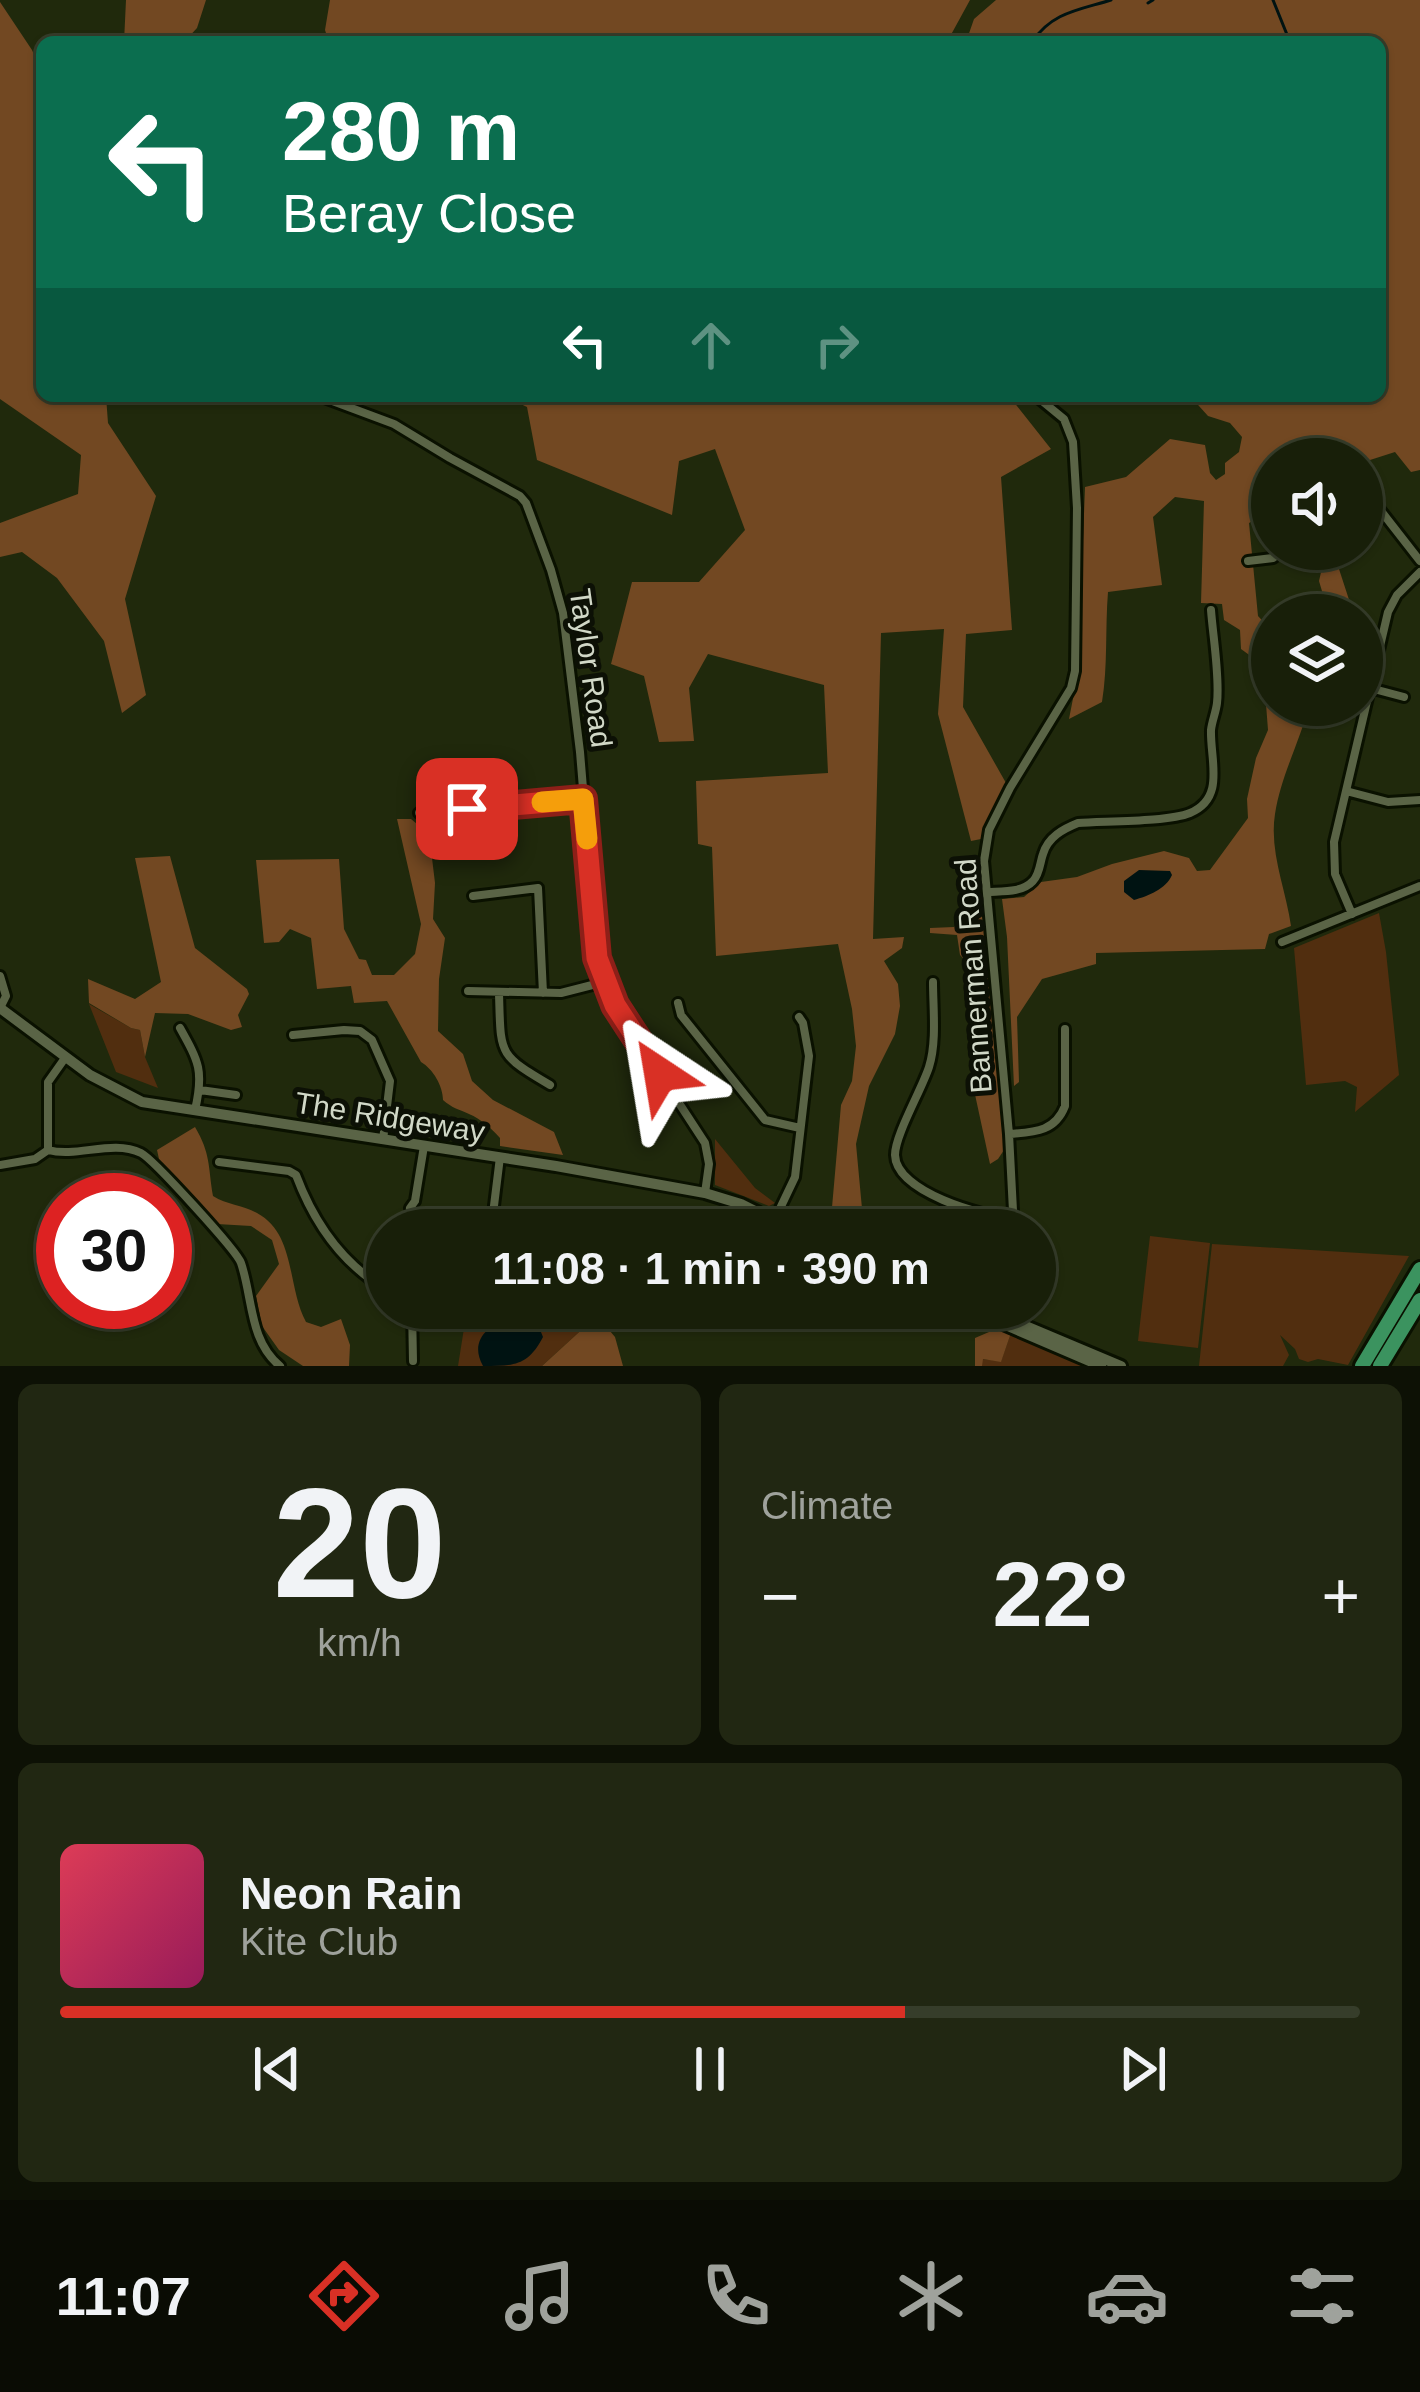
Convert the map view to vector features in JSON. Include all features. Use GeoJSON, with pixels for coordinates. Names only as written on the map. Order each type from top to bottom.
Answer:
{"type":"FeatureCollection","features":[{"type":"Feature","properties":{"kind":"main road"},"geometry":{"type":"LineString","coordinates":[[1362,1366],[1420,1269]]}},
{"type":"Feature","properties":{"kind":"main road"},"geometry":{"type":"LineString","coordinates":[[1380,1366],[1420,1300]]}},
{"type":"Feature","properties":{"kind":"street","name":"Taylor Road"},"geometry":{"type":"LineString","coordinates":[[335,402],[394,424],[526,503],[563,613],[597,958],[615,1005],[705,1143],[709,1164],[705,1192]]}},
{"type":"Feature","properties":{"kind":"street","name":"Bannerman Road"},"geometry":{"type":"LineString","coordinates":[[1013,1209],[984,861],[989,830],[1071,688],[1075,671],[1073,442],[1064,419],[1043,402]]}},
{"type":"Feature","properties":{"kind":"street"},"geometry":{"type":"LineString","coordinates":[[1383,514],[1420,561]]}},
{"type":"Feature","properties":{"kind":"street"},"geometry":{"type":"LineString","coordinates":[[1383,633],[1397,595],[1420,572]]}},
{"type":"Feature","properties":{"kind":"street"},"geometry":{"type":"LineString","coordinates":[[987,892],[1014,891],[1032,883],[1043,849],[1078,823],[1174,817],[1194,812],[1212,792],[1211,727],[1218,699],[1211,610]]}},
{"type":"Feature","properties":{"kind":"street"},"geometry":{"type":"LineString","coordinates":[[1383,692],[1404,698]]}},
{"type":"Feature","properties":{"kind":"street"},"geometry":{"type":"LineString","coordinates":[[1352,914],[1333,863],[1334,842],[1361,726]]}},
{"type":"Feature","properties":{"kind":"street"},"geometry":{"type":"LineString","coordinates":[[1346,791],[1388,802],[1420,800]]}},
{"type":"Feature","properties":{"kind":"street"},"geometry":{"type":"LineString","coordinates":[[430,825],[424,813],[583,799]]}},
{"type":"Feature","properties":{"kind":"street"},"geometry":{"type":"LineString","coordinates":[[1282,942],[1420,886]]}},
{"type":"Feature","properties":{"kind":"street"},"geometry":{"type":"LineString","coordinates":[[472,896],[538,888],[543,993]]}},
{"type":"Feature","properties":{"kind":"street"},"geometry":{"type":"LineString","coordinates":[[0,976],[6,996],[0,1008]]}},
{"type":"Feature","properties":{"kind":"street"},"geometry":{"type":"LineString","coordinates":[[468,991],[561,993],[604,982]]}},
{"type":"Feature","properties":{"kind":"street"},"geometry":{"type":"LineString","coordinates":[[933,982],[931,1062],[896,1148],[898,1166],[914,1186],[970,1209]]}},
{"type":"Feature","properties":{"kind":"street"},"geometry":{"type":"LineString","coordinates":[[499,994],[502,1047],[513,1064],[550,1085]]}},
{"type":"Feature","properties":{"kind":"street"},"geometry":{"type":"LineString","coordinates":[[678,1003],[681,1015],[765,1120],[800,1129]]}},
{"type":"Feature","properties":{"kind":"street","name":"The Ridgeway"},"geometry":{"type":"LineString","coordinates":[[0,1008],[65,1058],[142,1102],[705,1192],[749,1209]]}},
{"type":"Feature","properties":{"kind":"street"},"geometry":{"type":"LineString","coordinates":[[780,1209],[795,1177],[808,1056],[799,1017]]}},
{"type":"Feature","properties":{"kind":"street"},"geometry":{"type":"LineString","coordinates":[[180,1028],[201,1077],[195,1112]]}},
{"type":"Feature","properties":{"kind":"street"},"geometry":{"type":"LineString","coordinates":[[1009,1134],[1041,1131],[1061,1116],[1065,1029]]}},
{"type":"Feature","properties":{"kind":"street"},"geometry":{"type":"LineString","coordinates":[[293,1035],[360,1031],[372,1040],[390,1081],[383,1140]]}},
{"type":"Feature","properties":{"kind":"street"},"geometry":{"type":"LineString","coordinates":[[48,1150],[48,1082],[65,1058]]}},
{"type":"Feature","properties":{"kind":"street"},"geometry":{"type":"LineString","coordinates":[[200,1090],[236,1095]]}},
{"type":"Feature","properties":{"kind":"street"},"geometry":{"type":"LineString","coordinates":[[410,1208],[424,1146]]}},
{"type":"Feature","properties":{"kind":"street"},"geometry":{"type":"LineString","coordinates":[[0,1165],[35,1159],[48,1150],[127,1149],[142,1154],[237,1252],[257,1330],[266,1352],[280,1366]]}},
{"type":"Feature","properties":{"kind":"street"},"geometry":{"type":"LineString","coordinates":[[494,1209],[500,1157]]}},
{"type":"Feature","properties":{"kind":"street"},"geometry":{"type":"LineString","coordinates":[[219,1162],[296,1175],[319,1223],[346,1261],[366,1275]]}},
{"type":"Feature","properties":{"kind":"street"},"geometry":{"type":"LineString","coordinates":[[412,1329],[413,1361]]}},
{"type":"Feature","properties":{"kind":"street"},"geometry":{"type":"LineString","coordinates":[[1023,1329],[1101,1366]]}},
{"type":"Feature","properties":{"kind":"street"},"geometry":{"type":"LineString","coordinates":[[1034,1329],[1045,1341]]}},
{"type":"Feature","properties":{"kind":"street"},"geometry":{"type":"LineString","coordinates":[[1036,1329],[1121,1366]]}},
{"type":"Feature","properties":{"kind":"shaded area"},"geometry":{"type":"Polygon","coordinates":[[[126,0],[206,0],[190,36],[124,36],[126,0]]]}},
{"type":"Feature","properties":{"kind":"shaded area"},"geometry":{"type":"Polygon","coordinates":[[[330,0],[970,0],[950,36],[327,36],[330,0]]]}},
{"type":"Feature","properties":{"kind":"shaded area"},"geometry":{"type":"Polygon","coordinates":[[[996,0],[1420,0],[1420,470],[1411,472],[1395,452],[1383,456],[1383,438],[1251,438],[1249,523],[1256,594],[1251,594],[1251,656],[1241,649],[1240,630],[1224,620],[1222,604],[1201,603],[1204,501],[1175,497],[1153,517],[1162,585],[1108,592],[1102,702],[1069,719],[1078,673],[1085,487],[1126,477],[1170,439],[1205,445],[1210,473],[1216,480],[1225,474],[1225,463],[1239,452],[1242,437],[1230,423],[1208,416],[1195,402],[1386,402],[1386,36],[968,36],[974,19],[996,0]]]}},
{"type":"Feature","properties":{"kind":"shaded area"},"geometry":{"type":"Polygon","coordinates":[[[0,2],[36,59],[36,402],[106,402],[108,423],[156,496],[125,599],[146,695],[122,713],[104,641],[57,578],[22,552],[0,557],[0,523],[78,494],[81,455],[0,399],[0,2]]]}},
{"type":"Feature","properties":{"kind":"shaded area"},"geometry":{"type":"Polygon","coordinates":[[[517,402],[1014,402],[1051,449],[1001,477],[1012,630],[966,634],[963,707],[1006,783],[981,839],[971,841],[938,714],[944,629],[881,633],[873,939],[904,937],[902,948],[884,961],[898,984],[900,1006],[895,1034],[869,1086],[856,1144],[862,1209],[832,1209],[841,1105],[852,1081],[856,1046],[838,944],[716,956],[712,847],[698,844],[696,781],[828,773],[824,685],[708,654],[689,688],[694,741],[659,742],[644,676],[611,664],[632,582],[699,582],[745,530],[715,449],[679,461],[672,515],[537,460],[527,407],[517,402]]]}},
{"type":"Feature","properties":{"kind":"shaded area"},"geometry":{"type":"Polygon","coordinates":[[[1322,570],[1339,570],[1347,594],[1323,594],[1322,570]]]}},
{"type":"Feature","properties":{"kind":"shaded area"},"geometry":{"type":"Polygon","coordinates":[[[1268,726],[1303,726],[1282,786],[1274,828],[1291,926],[1269,934],[1265,949],[1096,953],[1096,964],[1042,979],[1017,1017],[1019,1082],[1014,1086],[1002,899],[1024,897],[1041,882],[1077,877],[1164,851],[1189,858],[1197,871],[1210,870],[1248,818],[1256,758],[1268,726]]]}},
{"type":"Feature","properties":{"kind":"shaded area"},"geometry":{"type":"Polygon","coordinates":[[[397,819],[411,819],[423,829],[425,848],[432,858],[433,919],[445,938],[438,1031],[463,1054],[472,1081],[493,1100],[554,1132],[563,1155],[500,1146],[500,1138],[486,1124],[443,1100],[436,1078],[421,1062],[387,1001],[354,1003],[351,986],[317,989],[311,938],[290,929],[279,942],[264,943],[256,860],[339,859],[344,929],[372,975],[394,975],[415,954],[421,924],[397,819]]]}},
{"type":"Feature","properties":{"kind":"shaded area"},"geometry":{"type":"Polygon","coordinates":[[[170,856],[195,948],[249,994],[238,1015],[242,1027],[231,1030],[188,1014],[155,1013],[145,1057],[140,1030],[89,1003],[88,979],[135,999],[161,982],[135,858],[170,856]]]}},
{"type":"Feature","properties":{"kind":"shaded area"},"geometry":{"type":"Polygon","coordinates":[[[1139,870],[1170,871],[1172,875],[1161,888],[1134,900],[1124,892],[1124,881],[1139,870]]]}},
{"type":"Feature","properties":{"kind":"shaded area"},"geometry":{"type":"Polygon","coordinates":[[[983,913],[1004,1150],[990,1164],[971,1076],[976,1047],[967,962],[960,955],[957,935],[930,933],[930,928],[954,927],[967,914],[983,913]]]}},
{"type":"Feature","properties":{"kind":"shaded area"},"geometry":{"type":"Polygon","coordinates":[[[1379,913],[1399,1075],[1355,1112],[1357,1087],[1345,1081],[1306,1085],[1294,948],[1379,913]]]}},
{"type":"Feature","properties":{"kind":"shaded area"},"geometry":{"type":"Polygon","coordinates":[[[89,1004],[140,1030],[158,1088],[116,1072],[89,1004]]]}},
{"type":"Feature","properties":{"kind":"shaded area"},"geometry":{"type":"Polygon","coordinates":[[[195,1127],[206,1153],[213,1196],[270,1222],[285,1247],[306,1322],[321,1327],[341,1319],[350,1345],[349,1366],[303,1366],[279,1350],[262,1326],[256,1296],[279,1264],[272,1240],[251,1226],[217,1224],[192,1196],[192,1173],[171,1173],[157,1150],[195,1127]]]}},
{"type":"Feature","properties":{"kind":"shaded area"},"geometry":{"type":"Polygon","coordinates":[[[715,1139],[755,1188],[775,1203],[769,1206],[715,1185],[715,1139]]]}},
{"type":"Feature","properties":{"kind":"shaded area"},"geometry":{"type":"Polygon","coordinates":[[[1150,1236],[1210,1243],[1198,1348],[1138,1341],[1150,1236]]]}},
{"type":"Feature","properties":{"kind":"shaded area"},"geometry":{"type":"Polygon","coordinates":[[[1212,1244],[1409,1256],[1348,1365],[1299,1359],[1280,1335],[1289,1355],[1283,1366],[1199,1366],[1212,1244]]]}},
{"type":"Feature","properties":{"kind":"shaded area"},"geometry":{"type":"Polygon","coordinates":[[[464,1329],[582,1329],[542,1366],[458,1366],[464,1329]]]}},
{"type":"Feature","properties":{"kind":"shaded area"},"geometry":{"type":"Polygon","coordinates":[[[540,1329],[543,1337],[526,1359],[483,1366],[478,1346],[487,1331],[540,1329]]]}},
{"type":"Feature","properties":{"kind":"shaded area"},"geometry":{"type":"Polygon","coordinates":[[[582,1329],[608,1329],[623,1366],[542,1366],[582,1329]]]}},
{"type":"Feature","properties":{"kind":"shaded area"},"geometry":{"type":"Polygon","coordinates":[[[996,1329],[1011,1333],[1001,1362],[983,1359],[982,1366],[975,1366],[975,1338],[996,1329]]]}},
{"type":"Feature","properties":{"kind":"shaded area"},"geometry":{"type":"Polygon","coordinates":[[[1011,1333],[1088,1366],[982,1366],[982,1359],[1001,1361],[1011,1333]]]}},
{"type":"Feature","properties":{"kind":"waterway"},"geometry":{"type":"LineString","coordinates":[[1037,36],[1057,18],[1111,0]]}},
{"type":"Feature","properties":{"kind":"waterway"},"geometry":{"type":"LineString","coordinates":[[1148,3],[1153,0]]}},
{"type":"Feature","properties":{"kind":"waterway"},"geometry":{"type":"LineString","coordinates":[[1273,0],[1288,36]]}},
{"type":"Feature","properties":{"kind":"slow traffic"},"geometry":{"type":"LineString","coordinates":[[542,802],[583,799],[587,839]]}},
{"type":"Feature","properties":{"kind":"route"},"geometry":{"type":"LineString","coordinates":[[467,809],[583,799],[597,958],[615,1005],[660,1074]]}}]}
